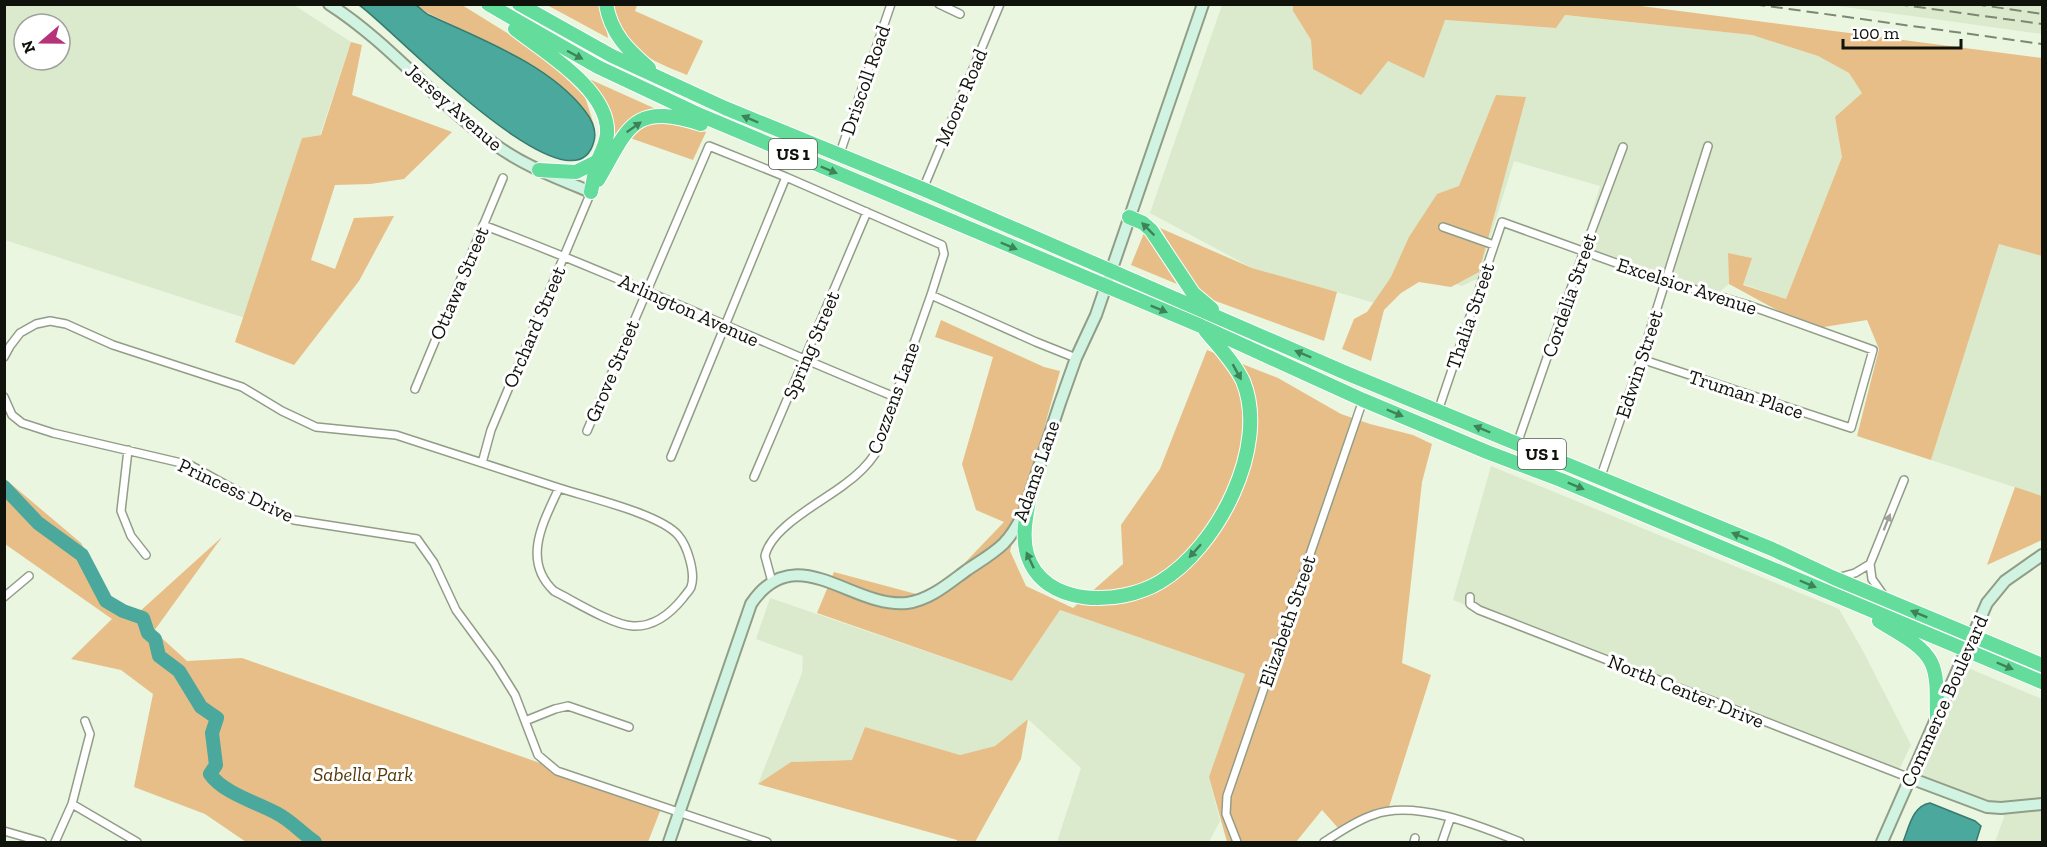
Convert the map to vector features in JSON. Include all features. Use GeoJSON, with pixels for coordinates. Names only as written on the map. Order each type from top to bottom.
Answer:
{"type":"FeatureCollection","features":[{"type":"Feature","properties":{"kind":"highway"},"geometry":{"type":"LineString","coordinates":[[487,4],[577,77],[603,115],[607,129],[591,192]]}},
{"type":"Feature","properties":{"kind":"highway","name":"US 1"},"geometry":{"type":"LineString","coordinates":[[487,4],[598,67],[665,99],[1105,287],[1202,326],[1363,400],[1561,480],[2043,682]]}},
{"type":"Feature","properties":{"kind":"highway","name":"US 1"},"geometry":{"type":"LineString","coordinates":[[519,4],[587,43],[664,81],[839,156],[862,163],[923,189],[1110,272],[1438,411],[1772,549],[1888,602],[2043,665]]}},
{"type":"Feature","properties":{"kind":"highway"},"geometry":{"type":"LineString","coordinates":[[606,4],[611,24],[620,41],[664,81]]}},
{"type":"Feature","properties":{"kind":"highway"},"geometry":{"type":"LineString","coordinates":[[591,192],[623,135],[638,123],[650,118],[677,117],[778,148]]}},
{"type":"Feature","properties":{"kind":"highway"},"geometry":{"type":"LineString","coordinates":[[539,170],[576,172],[598,160]]}},
{"type":"Feature","properties":{"kind":"highway"},"geometry":{"type":"LineString","coordinates":[[1129,217],[1143,223],[1151,230],[1196,297],[1231,323]]}},
{"type":"Feature","properties":{"kind":"highway"},"geometry":{"type":"LineString","coordinates":[[1029,500],[1024,537],[1029,560],[1042,578],[1062,591],[1096,598],[1132,595],[1162,581],[1186,561],[1207,538],[1233,494],[1245,458],[1249,430],[1248,402],[1242,381],[1231,361],[1202,326]]}},
{"type":"Feature","properties":{"kind":"highway"},"geometry":{"type":"LineString","coordinates":[[1853,603],[1913,644],[1929,659],[1934,671],[1937,719]]}},
{"type":"Feature","properties":{"kind":"street","name":"Jersey Avenue"},"geometry":{"type":"LineString","coordinates":[[328,4],[379,42],[493,143],[520,161],[591,192]]}},
{"type":"Feature","properties":{"kind":"street","name":"Driscoll Road"},"geometry":{"type":"LineString","coordinates":[[839,156],[891,4]]}},
{"type":"Feature","properties":{"kind":"street"},"geometry":{"type":"LineString","coordinates":[[939,4],[960,14]]}},
{"type":"Feature","properties":{"kind":"street","name":"Moore Road"},"geometry":{"type":"LineString","coordinates":[[923,189],[1000,4]]}},
{"type":"Feature","properties":{"kind":"street","name":"Adams Lane"},"geometry":{"type":"LineString","coordinates":[[772,582],[788,576],[811,576],[881,600],[900,603],[917,600],[940,589],[1004,545],[1020,522],[1029,500],[1076,358],[1096,315],[1203,4]]}},
{"type":"Feature","properties":{"kind":"street","name":"Cozzens Lane"},"geometry":{"type":"LineString","coordinates":[[710,146],[942,245],[944,254],[875,454],[868,464],[845,484],[782,530],[771,541],[765,556],[772,582]]}},
{"type":"Feature","properties":{"kind":"street","name":"Grove Street"},"geometry":{"type":"LineString","coordinates":[[587,431],[710,146]]}},
{"type":"Feature","properties":{"kind":"street","name":"Edwin Street"},"geometry":{"type":"LineString","coordinates":[[1600,479],[1641,359],[1708,146]]}},
{"type":"Feature","properties":{"kind":"street","name":"Cordelia Street"},"geometry":{"type":"LineString","coordinates":[[1517,444],[1623,147]]}},
{"type":"Feature","properties":{"kind":"street"},"geometry":{"type":"LineString","coordinates":[[671,457],[786,177]]}},
{"type":"Feature","properties":{"kind":"street","name":"Ottawa Street"},"geometry":{"type":"LineString","coordinates":[[415,389],[503,178]]}},
{"type":"Feature","properties":{"kind":"street","name":"Orchard Street"},"geometry":{"type":"LineString","coordinates":[[482,463],[491,430],[591,192]]}},
{"type":"Feature","properties":{"kind":"street","name":"Spring Street"},"geometry":{"type":"LineString","coordinates":[[754,477],[867,212]]}},
{"type":"Feature","properties":{"kind":"street","name":"Excelsior Avenue"},"geometry":{"type":"LineString","coordinates":[[1502,222],[1666,281],[1748,305],[1873,350],[1851,428]]}},
{"type":"Feature","properties":{"kind":"street","name":"Thalia Street"},"geometry":{"type":"LineString","coordinates":[[1438,411],[1502,222]]}},
{"type":"Feature","properties":{"kind":"street","name":"Arlington Avenue"},"geometry":{"type":"LineString","coordinates":[[483,225],[564,256],[895,397]]}},
{"type":"Feature","properties":{"kind":"street"},"geometry":{"type":"LineString","coordinates":[[1443,227],[1494,244]]}},
{"type":"Feature","properties":{"kind":"street"},"geometry":{"type":"LineString","coordinates":[[931,295],[1076,358]]}},
{"type":"Feature","properties":{"kind":"street"},"geometry":{"type":"LineString","coordinates":[[4,357],[20,333],[36,324],[50,321],[66,324],[113,345],[242,387],[282,411],[316,427],[396,435],[640,513],[664,524],[678,535],[687,550],[691,570],[691,587],[673,611],[661,619],[634,626],[617,622],[554,591],[546,583],[538,566],[538,535],[559,488]]}},
{"type":"Feature","properties":{"kind":"street","name":"Truman Place"},"geometry":{"type":"LineString","coordinates":[[1641,359],[1851,428]]}},
{"type":"Feature","properties":{"kind":"street","name":"Princess Drive"},"geometry":{"type":"LineString","coordinates":[[4,397],[12,415],[22,423],[190,465],[258,503],[294,520],[417,540],[434,563],[456,610],[495,663],[515,695],[538,755],[556,771],[767,843]]}},
{"type":"Feature","properties":{"kind":"street","name":"Elizabeth Street"},"geometry":{"type":"LineString","coordinates":[[1238,843],[1226,814],[1227,796],[1363,400]]}},
{"type":"Feature","properties":{"kind":"street"},"geometry":{"type":"LineString","coordinates":[[128,450],[121,511],[131,537],[146,555]]}},
{"type":"Feature","properties":{"kind":"street"},"geometry":{"type":"LineString","coordinates":[[1888,602],[1872,579],[1870,564],[1904,480]]}},
{"type":"Feature","properties":{"kind":"street","name":"Commerce Boulevard"},"geometry":{"type":"LineString","coordinates":[[1882,843],[1988,603],[2005,581],[2043,555]]}},
{"type":"Feature","properties":{"kind":"street"},"geometry":{"type":"LineString","coordinates":[[1834,578],[1855,573],[1870,564]]}},
{"type":"Feature","properties":{"kind":"street","name":"Commerce Boulevard"},"geometry":{"type":"LineString","coordinates":[[2020,571],[2043,566]]}},
{"type":"Feature","properties":{"kind":"street"},"geometry":{"type":"LineString","coordinates":[[4,597],[29,576]]}},
{"type":"Feature","properties":{"kind":"street"},"geometry":{"type":"LineString","coordinates":[[669,843],[751,604],[772,582]]}},
{"type":"Feature","properties":{"kind":"street","name":"North Center Drive"},"geometry":{"type":"LineString","coordinates":[[1470,597],[1470,603],[1479,610],[1910,778]]}},
{"type":"Feature","properties":{"kind":"street"},"geometry":{"type":"LineString","coordinates":[[525,722],[568,706],[629,727]]}},
{"type":"Feature","properties":{"kind":"street"},"geometry":{"type":"LineString","coordinates":[[55,843],[72,804],[90,734],[85,721]]}},
{"type":"Feature","properties":{"kind":"street"},"geometry":{"type":"LineString","coordinates":[[1910,778],[1987,807],[2043,804]]}},
{"type":"Feature","properties":{"kind":"street"},"geometry":{"type":"LineString","coordinates":[[72,804],[136,843]]}},
{"type":"Feature","properties":{"kind":"street"},"geometry":{"type":"LineString","coordinates":[[1324,843],[1350,825],[1373,814],[1397,809],[1424,811],[1520,843]]}},
{"type":"Feature","properties":{"kind":"street"},"geometry":{"type":"LineString","coordinates":[[1442,843],[1450,819]]}},
{"type":"Feature","properties":{"kind":"street"},"geometry":{"type":"LineString","coordinates":[[4,831],[42,843]]}},
{"type":"Feature","properties":{"kind":"shaded area"},"geometry":{"type":"Polygon","coordinates":[[[5,5],[294,5],[351,42],[320,135],[302,138],[245,318],[5,240],[5,5]]]}},
{"type":"Feature","properties":{"kind":"shaded area"},"geometry":{"type":"Polygon","coordinates":[[[1222,5],[1293,5],[1293,11],[1311,40],[1313,69],[1388,61],[1424,77],[1444,20],[1556,28],[1564,15],[1752,35],[1818,56],[1849,73],[1862,93],[1835,117],[1842,157],[1786,299],[1743,284],[1751,258],[1728,253],[1729,284],[1719,292],[1582,246],[1600,186],[1514,161],[1477,279],[1462,286],[1403,268],[1375,303],[1252,268],[1150,213],[1222,5]]]}},
{"type":"Feature","properties":{"kind":"shaded area"},"geometry":{"type":"Polygon","coordinates":[[[1830,5],[2042,5],[2042,34],[1941,20],[1830,5]]]}},
{"type":"Feature","properties":{"kind":"shaded area"},"geometry":{"type":"Polygon","coordinates":[[[1999,243],[2042,256],[2042,496],[1931,460],[1999,243]]]}},
{"type":"Feature","properties":{"kind":"shaded area"},"geometry":{"type":"Polygon","coordinates":[[[1491,466],[1839,609],[1911,745],[1897,774],[1453,600],[1491,466]]]}},
{"type":"Feature","properties":{"kind":"shaded area"},"geometry":{"type":"Polygon","coordinates":[[[770,598],[1012,681],[1060,610],[1246,674],[1209,777],[1220,821],[1209,842],[1057,842],[1081,768],[1028,719],[995,746],[960,755],[865,727],[852,760],[791,762],[758,784],[802,673],[803,656],[756,639],[770,598]]]}},
{"type":"Feature","properties":{"kind":"shaded area"},"geometry":{"type":"Polygon","coordinates":[[[1961,665],[2042,699],[2042,842],[1995,842],[2004,817],[2001,808],[1910,778],[1961,665]]]}},
{"type":"Feature","properties":{"kind":"green space"},"geometry":{"type":"Polygon","coordinates":[[[415,5],[462,5],[544,56],[585,97],[595,128],[584,110],[554,80],[517,56],[415,5]]]}},
{"type":"Feature","properties":{"kind":"green space"},"geometry":{"type":"Polygon","coordinates":[[[547,5],[602,5],[608,38],[547,5]]]}},
{"type":"Feature","properties":{"kind":"green space"},"geometry":{"type":"Polygon","coordinates":[[[613,5],[637,5],[635,11],[703,41],[687,75],[649,58],[628,42],[620,32],[613,5]]]}},
{"type":"Feature","properties":{"kind":"green space"},"geometry":{"type":"Polygon","coordinates":[[[1293,5],[1633,5],[2042,58],[2042,256],[1999,244],[1931,460],[1857,436],[1879,349],[1867,320],[1812,329],[1729,284],[1728,253],[1752,258],[1743,285],[1786,299],[1842,157],[1835,117],[1862,93],[1849,73],[1818,56],[1752,35],[1565,15],[1556,28],[1445,20],[1424,78],[1388,61],[1361,95],[1313,69],[1311,40],[1293,11],[1293,5]]]}},
{"type":"Feature","properties":{"kind":"green space"},"geometry":{"type":"Polygon","coordinates":[[[351,42],[362,45],[352,95],[452,132],[404,179],[370,184],[335,185],[311,260],[335,269],[354,218],[394,216],[359,281],[294,365],[235,342],[302,138],[321,135],[351,42]]]}},
{"type":"Feature","properties":{"kind":"green space"},"geometry":{"type":"Polygon","coordinates":[[[587,78],[656,109],[627,124],[614,137],[605,104],[587,78]]]}},
{"type":"Feature","properties":{"kind":"green space"},"geometry":{"type":"Polygon","coordinates":[[[1496,95],[1526,97],[1479,272],[1451,287],[1419,282],[1401,293],[1384,310],[1371,361],[1342,349],[1354,319],[1367,312],[1391,277],[1409,237],[1437,194],[1459,186],[1496,95]]]}},
{"type":"Feature","properties":{"kind":"green space"},"geometry":{"type":"Polygon","coordinates":[[[674,120],[706,132],[693,160],[630,138],[646,124],[674,120]]]}},
{"type":"Feature","properties":{"kind":"green space"},"geometry":{"type":"Polygon","coordinates":[[[1160,228],[1252,268],[1337,292],[1324,341],[1202,296],[1160,228]]]}},
{"type":"Feature","properties":{"kind":"green space"},"geometry":{"type":"Polygon","coordinates":[[[1144,233],[1177,284],[1131,265],[1144,233]]]}},
{"type":"Feature","properties":{"kind":"green space"},"geometry":{"type":"Polygon","coordinates":[[[941,320],[1044,367],[1060,371],[1010,551],[1026,586],[1073,608],[1123,564],[1121,525],[1160,469],[1207,350],[1278,378],[1341,414],[1413,435],[1432,444],[1422,482],[1402,663],[1431,675],[1389,807],[1339,829],[1322,810],[1296,842],[1227,842],[1209,777],[1245,674],[1060,610],[1012,681],[817,613],[834,572],[931,598],[1004,522],[976,510],[962,464],[993,357],[935,337],[941,320]]]}},
{"type":"Feature","properties":{"kind":"green space","name":"Sabella Park"},"geometry":{"type":"Polygon","coordinates":[[[4,478],[81,543],[112,598],[138,613],[222,537],[154,631],[187,661],[242,658],[662,806],[648,842],[246,842],[205,814],[134,787],[153,694],[121,670],[71,659],[112,619],[5,544],[4,478]]]}},
{"type":"Feature","properties":{"kind":"green space"},"geometry":{"type":"Polygon","coordinates":[[[2015,487],[2042,496],[2042,540],[1987,565],[2015,487]]]}},
{"type":"Feature","properties":{"kind":"green space"},"geometry":{"type":"Polygon","coordinates":[[[1028,719],[1021,759],[975,842],[957,842],[957,840],[758,784],[791,762],[852,760],[865,727],[960,755],[995,746],[1028,719]]]}},
{"type":"Feature","properties":{"kind":"water"},"geometry":{"type":"Polygon","coordinates":[[[414,4],[429,15],[513,54],[570,94],[590,118],[595,133],[594,141],[579,159],[553,157],[518,138],[479,110],[359,5],[414,4]]]}},
{"type":"Feature","properties":{"kind":"water"},"geometry":{"type":"Polygon","coordinates":[[[1930,803],[1975,821],[1981,826],[1976,842],[1903,842],[1915,813],[1919,808],[1930,803]]]}},
{"type":"Feature","properties":{"kind":"waterway"},"geometry":{"type":"LineString","coordinates":[[4,487],[38,523],[82,555],[106,601],[123,611],[143,618],[148,633],[155,639],[159,656],[179,671],[201,707],[217,718],[212,733],[216,765],[210,774],[216,781],[232,792],[283,817],[315,842]]}},
{"type":"Feature","properties":{"kind":"railway"},"geometry":{"type":"LineString","coordinates":[[1753,4],[2042,44]]}},
{"type":"Feature","properties":{"kind":"railway"},"geometry":{"type":"LineString","coordinates":[[1896,4],[2042,24]]}},
{"type":"Feature","properties":{"kind":"railway"},"geometry":{"type":"LineString","coordinates":[[1974,4],[2042,14]]}}]}
